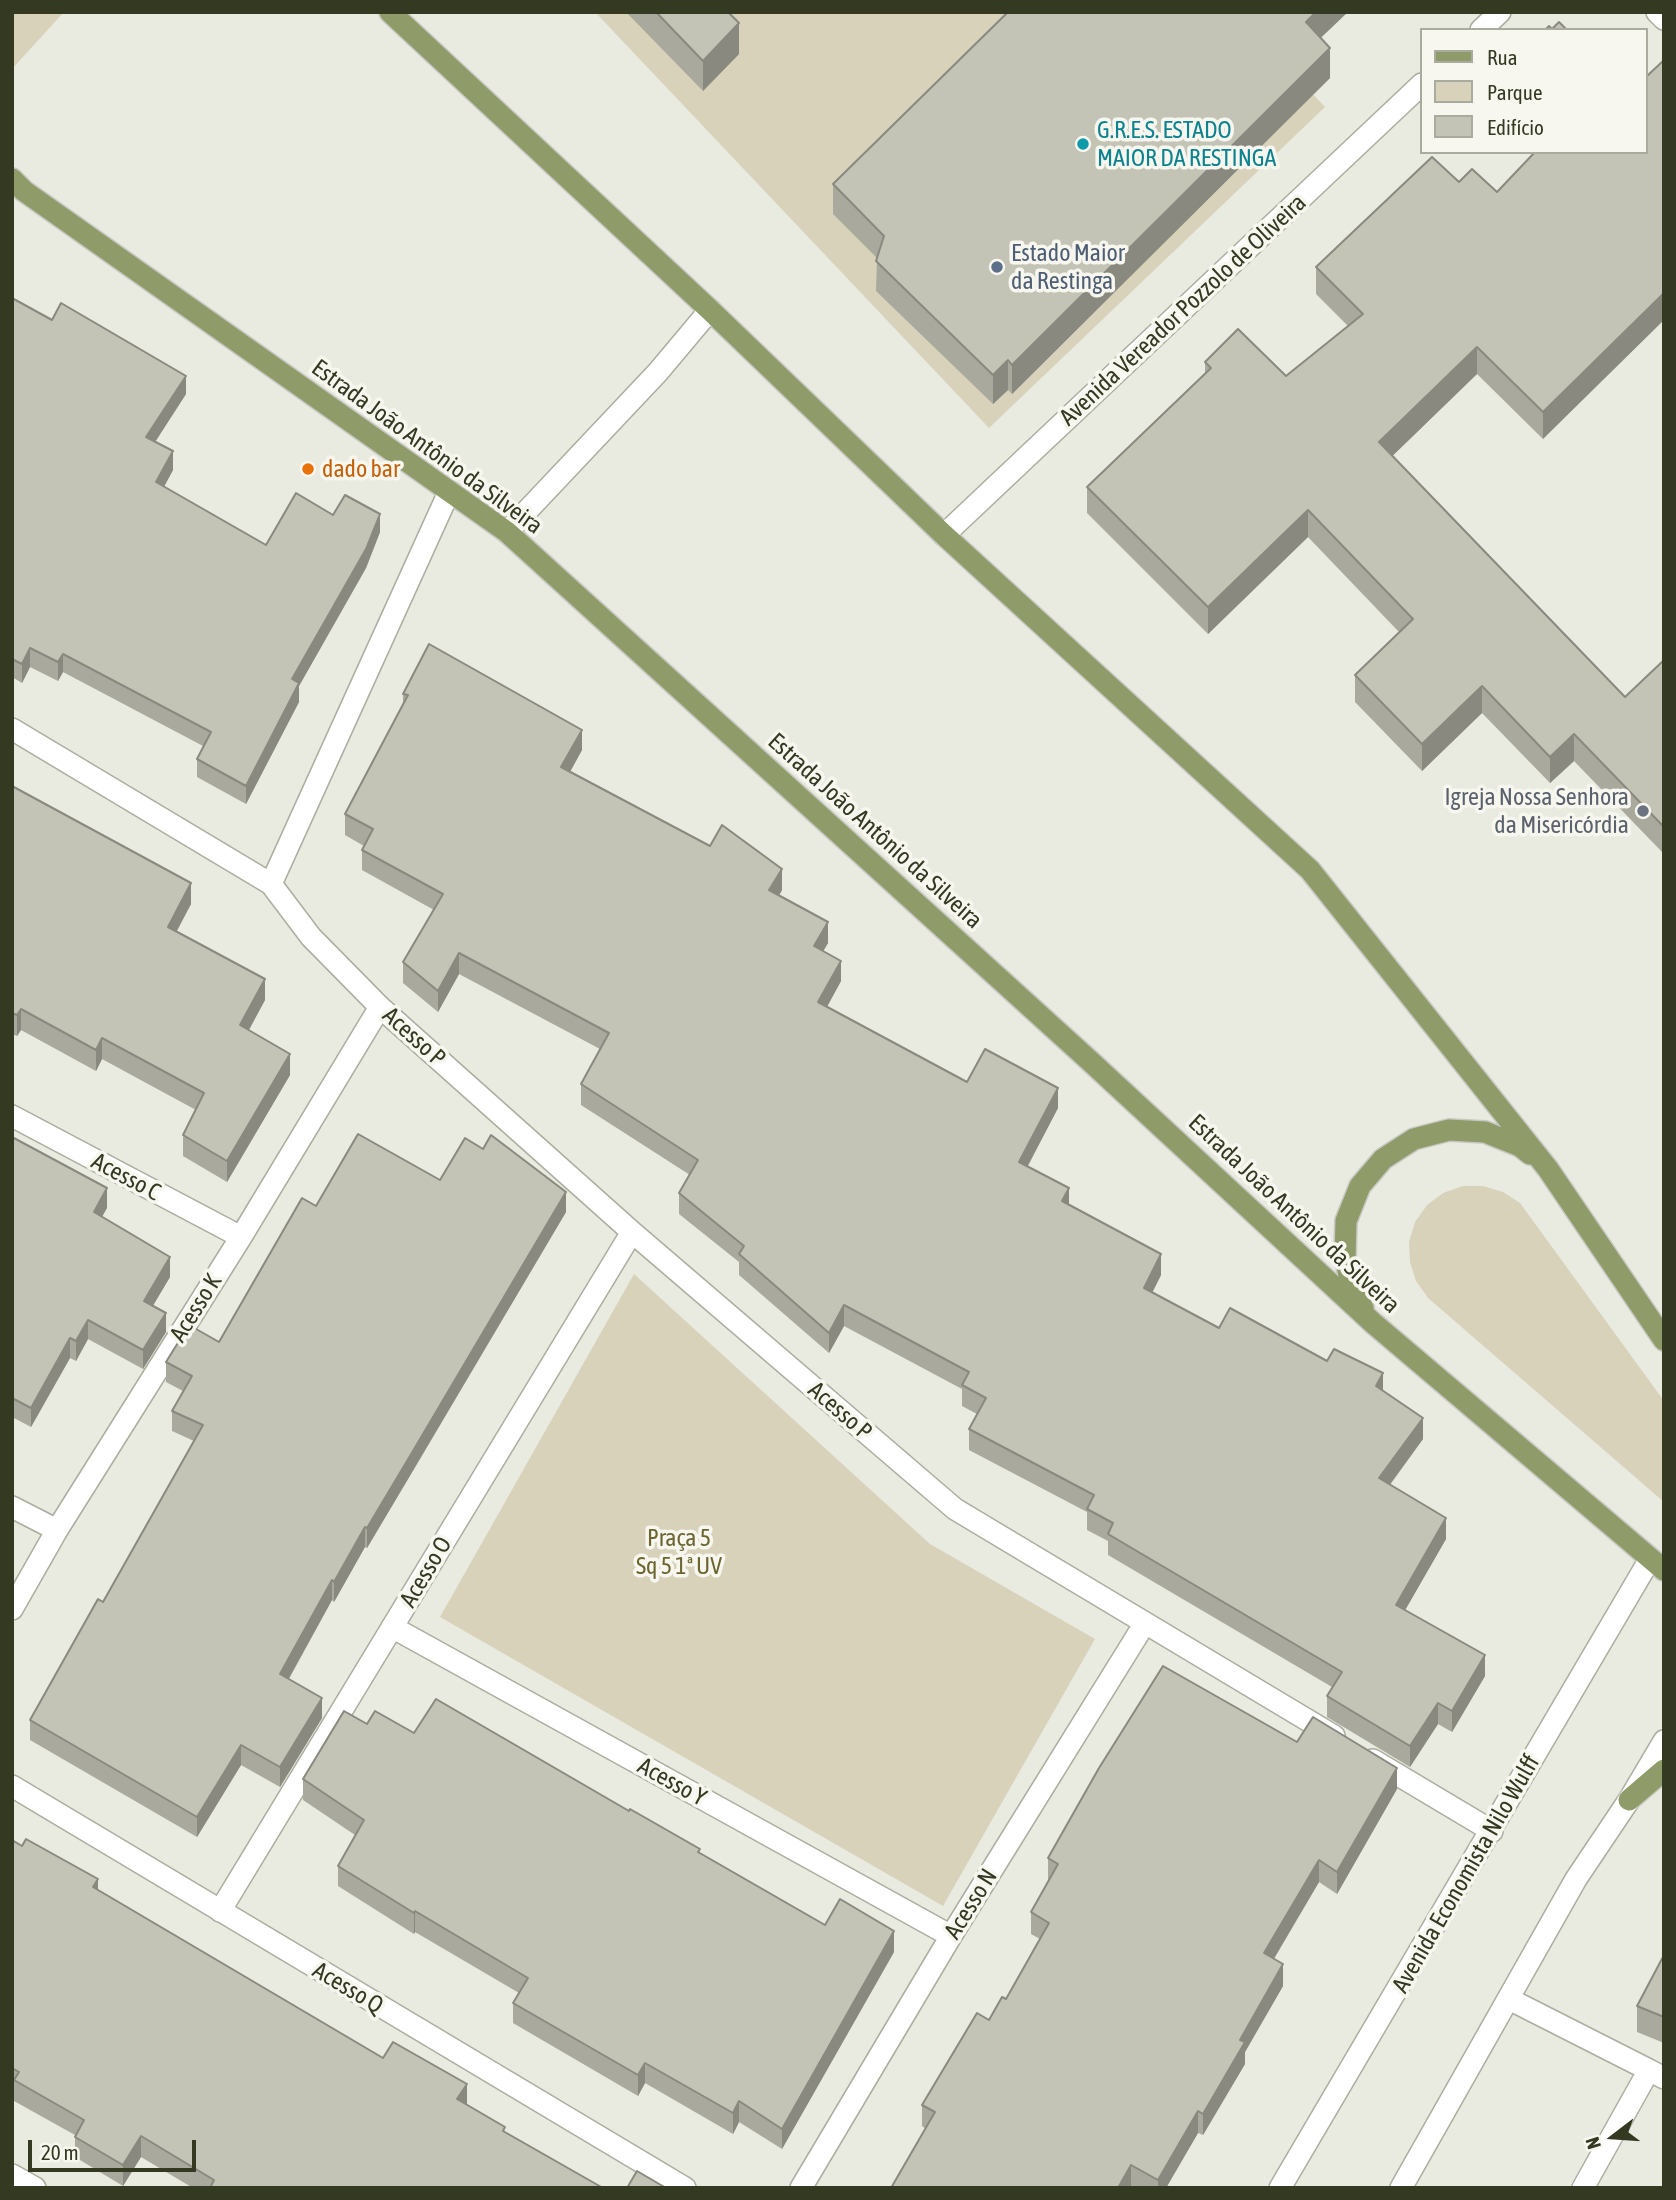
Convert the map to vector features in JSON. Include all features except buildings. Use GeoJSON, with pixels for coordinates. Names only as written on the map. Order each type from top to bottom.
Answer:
{"type":"FeatureCollection","features":[{"type":"Feature","properties":{"kind":"main road"},"geometry":{"type":"LineString","coordinates":[[390,12],[710,310],[944,535],[1310,870],[1548,1169],[1664,1340]]}},
{"type":"Feature","properties":{"kind":"main road","name":"Estrada João Antônio da Silveira"},"geometry":{"type":"LineString","coordinates":[[12,179],[36,199],[508,533],[1090,1061],[1373,1323],[1657,1565]]}},
{"type":"Feature","properties":{"kind":"main road"},"geometry":{"type":"LineString","coordinates":[[1373,1323],[1353,1293],[1345,1257],[1346,1221],[1360,1186],[1383,1158],[1414,1139],[1449,1130],[1461,1130],[1485,1132],[1520,1146],[1548,1169]]}},
{"type":"Feature","properties":{"kind":"main road"},"geometry":{"type":"LineString","coordinates":[[1629,1800],[1664,1770]]}},
{"type":"Feature","properties":{"kind":"street"},"geometry":{"type":"LineString","coordinates":[[1483,28],[1500,12]]}},
{"type":"Feature","properties":{"kind":"street"},"geometry":{"type":"LineString","coordinates":[[1657,12],[1664,19]]}},
{"type":"Feature","properties":{"kind":"street","name":"Avenida Vereador Pozzolo de Oliveira"},"geometry":{"type":"LineString","coordinates":[[944,535],[1420,86]]}},
{"type":"Feature","properties":{"kind":"street"},"geometry":{"type":"LineString","coordinates":[[508,533],[658,372],[710,310]]}},
{"type":"Feature","properties":{"kind":"street"},"geometry":{"type":"LineString","coordinates":[[271,884],[449,492]]}},
{"type":"Feature","properties":{"kind":"street","name":"Acesso P"},"geometry":{"type":"LineString","coordinates":[[12,729],[271,884],[311,937],[380,1007],[632,1232],[955,1509],[1492,1831]]}},
{"type":"Feature","properties":{"kind":"street","name":"Acesso K"},"geometry":{"type":"LineString","coordinates":[[12,1609],[57,1530],[241,1237],[380,1007]]}},
{"type":"Feature","properties":{"kind":"street","name":"Acesso C"},"geometry":{"type":"LineString","coordinates":[[12,1116],[241,1237]]}},
{"type":"Feature","properties":{"kind":"street","name":"Acesso O"},"geometry":{"type":"LineString","coordinates":[[220,1911],[632,1232]]}},
{"type":"Feature","properties":{"kind":"street"},"geometry":{"type":"LineString","coordinates":[[12,1507],[57,1530]]}},
{"type":"Feature","properties":{"kind":"street","name":"Avenida Economista Nilo Wulff"},"geometry":{"type":"LineString","coordinates":[[1280,2188],[1492,1831],[1657,1565]]}},
{"type":"Feature","properties":{"kind":"street","name":"Acesso N"},"geometry":{"type":"LineString","coordinates":[[801,2188],[951,1936],[1145,1623]]}},
{"type":"Feature","properties":{"kind":"street","name":"Acesso Y"},"geometry":{"type":"LineString","coordinates":[[392,1627],[951,1936]]}},
{"type":"Feature","properties":{"kind":"street"},"geometry":{"type":"LineString","coordinates":[[1401,2188],[1576,1879],[1629,1800],[1664,1741]]}},
{"type":"Feature","properties":{"kind":"street","name":"Acesso Q"},"geometry":{"type":"LineString","coordinates":[[12,1786],[685,2188]]}},
{"type":"Feature","properties":{"kind":"street"},"geometry":{"type":"LineString","coordinates":[[1509,1998],[1656,2074],[1583,2188]]}},
{"type":"Feature","properties":{"kind":"street"},"geometry":{"type":"LineString","coordinates":[[12,2175],[35,2188]]}},
{"type":"Feature","properties":{"kind":"green space"},"geometry":{"type":"Polygon","coordinates":[[[12,12],[64,12],[12,69],[12,12]]]}},
{"type":"Feature","properties":{"kind":"green space","name":"Estado Maior da Restinga"},"geometry":{"type":"Polygon","coordinates":[[[595,12],[1235,12],[1325,107],[989,428],[595,12]]]}},
{"type":"Feature","properties":{"kind":"green space"},"geometry":{"type":"Polygon","coordinates":[[[1463,1186],[1483,1186],[1503,1192],[1520,1203],[1664,1401],[1664,1502],[1428,1298],[1416,1281],[1410,1262],[1409,1242],[1415,1222],[1427,1205],[1443,1193],[1463,1186]]]}},
{"type":"Feature","properties":{"kind":"green space","name":"Praça 5 Sq 5 1ª UV"},"geometry":{"type":"Polygon","coordinates":[[[634,1274],[930,1544],[1095,1639],[943,1906],[440,1617],[634,1274]]]}},
{"type":"Feature","properties":{"kind":"place","name":"G.R.E.S. ESTADO MAIOR DA RESTINGA"},"geometry":{"type":"Point","coordinates":[1083,144]}},
{"type":"Feature","properties":{"kind":"place","name":"Estado Maior da Restinga"},"geometry":{"type":"Point","coordinates":[997,267]}},
{"type":"Feature","properties":{"kind":"place","name":"dado bar"},"geometry":{"type":"Point","coordinates":[308,469]}},
{"type":"Feature","properties":{"kind":"place","name":"Igreja Nossa Senhora da Misericórdia"},"geometry":{"type":"Point","coordinates":[1643,811]}}]}
